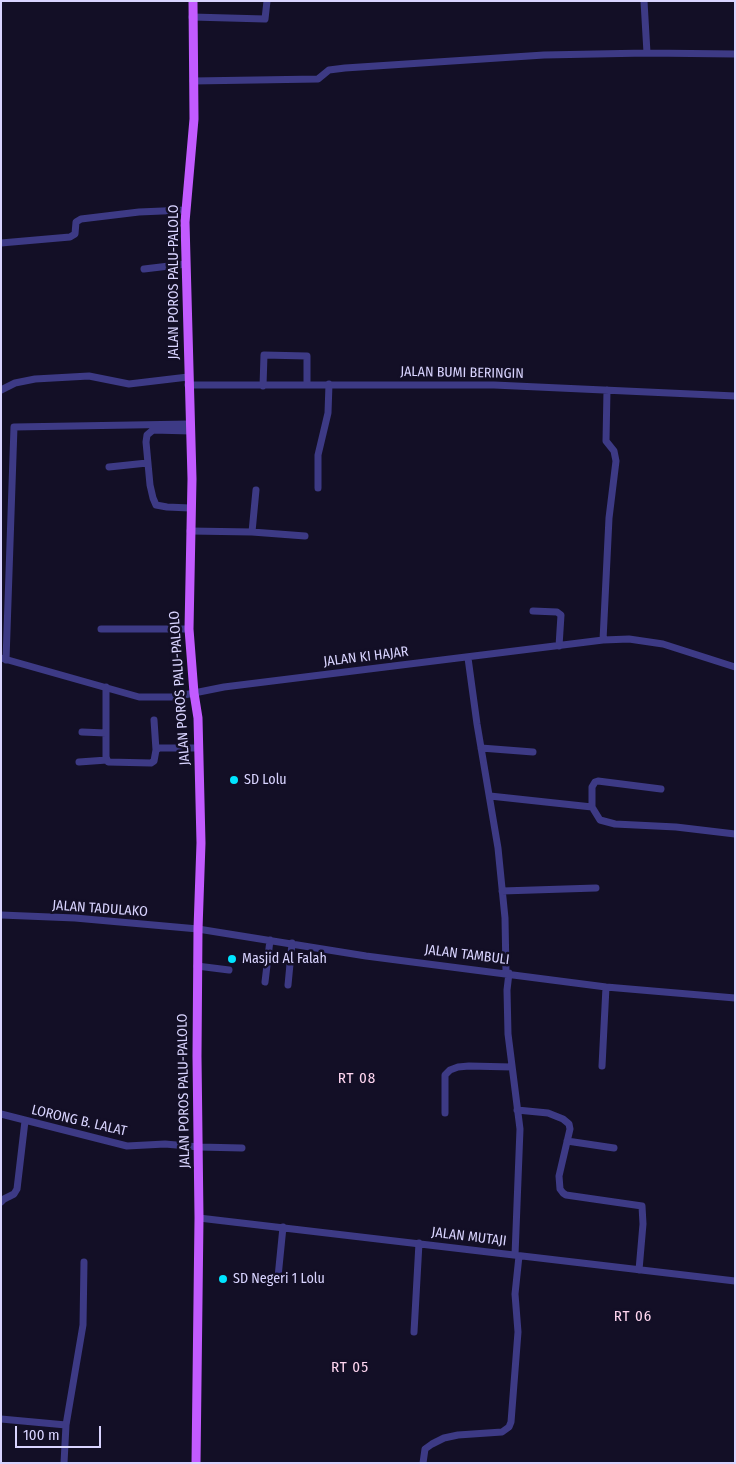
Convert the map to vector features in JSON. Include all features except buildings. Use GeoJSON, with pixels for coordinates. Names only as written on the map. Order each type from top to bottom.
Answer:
{"type":"FeatureCollection","features":[{"type":"Feature","properties":{"kind":"main road","name":"JALAN POROS PALU-PALOLO"},"geometry":{"type":"LineString","coordinates":[[193,1],[194,119],[186,210],[186,264],[190,428],[189,629],[198,718],[201,843],[197,966],[199,1218],[196,1463]]}},
{"type":"Feature","properties":{"kind":"street"},"geometry":{"type":"LineString","coordinates":[[192,17],[266,19],[267,1]]}},
{"type":"Feature","properties":{"kind":"street"},"geometry":{"type":"LineString","coordinates":[[644,1],[647,53]]}},
{"type":"Feature","properties":{"kind":"street"},"geometry":{"type":"LineString","coordinates":[[193,80],[318,79],[329,70],[345,68],[544,55],[735,54]]}},
{"type":"Feature","properties":{"kind":"street"},"geometry":{"type":"LineString","coordinates":[[1,243],[70,237],[74,234],[75,224],[80,219],[139,212],[186,210]]}},
{"type":"Feature","properties":{"kind":"street"},"geometry":{"type":"LineString","coordinates":[[144,269],[186,264]]}},
{"type":"Feature","properties":{"kind":"street"},"geometry":{"type":"LineString","coordinates":[[263,386],[264,355],[307,356],[307,384]]}},
{"type":"Feature","properties":{"kind":"street","name":"JALAN BUMI BERINGIN"},"geometry":{"type":"LineString","coordinates":[[1,390],[15,383],[35,379],[88,376],[129,384],[188,381],[263,386],[307,384],[494,385],[735,396]]}},
{"type":"Feature","properties":{"kind":"street"},"geometry":{"type":"LineString","coordinates":[[318,488],[320,470],[318,455],[328,413],[330,384]]}},
{"type":"Feature","properties":{"kind":"street"},"geometry":{"type":"LineString","coordinates":[[603,640],[610,518],[616,461],[614,451],[606,441],[607,390]]}},
{"type":"Feature","properties":{"kind":"street"},"geometry":{"type":"LineString","coordinates":[[4,659],[14,427],[190,428]]}},
{"type":"Feature","properties":{"kind":"street"},"geometry":{"type":"LineString","coordinates":[[190,428],[151,430],[147,438],[147,463],[156,505],[190,508]]}},
{"type":"Feature","properties":{"kind":"street"},"geometry":{"type":"LineString","coordinates":[[109,467],[147,463]]}},
{"type":"Feature","properties":{"kind":"street"},"geometry":{"type":"LineString","coordinates":[[252,532],[256,490]]}},
{"type":"Feature","properties":{"kind":"street"},"geometry":{"type":"LineString","coordinates":[[190,530],[305,536]]}},
{"type":"Feature","properties":{"kind":"street"},"geometry":{"type":"LineString","coordinates":[[533,612],[557,612],[561,615],[559,646]]}},
{"type":"Feature","properties":{"kind":"street"},"geometry":{"type":"LineString","coordinates":[[101,629],[189,629]]}},
{"type":"Feature","properties":{"kind":"street","name":"JALAN KI HAJAR"},"geometry":{"type":"LineString","coordinates":[[4,659],[142,697],[168,697],[224,687],[603,640],[634,638],[663,644],[735,667]]}},
{"type":"Feature","properties":{"kind":"street"},"geometry":{"type":"LineString","coordinates":[[423,1463],[425,1449],[444,1438],[506,1430],[512,1422],[518,1332],[515,1294],[520,1129],[507,1014],[508,973],[498,848],[468,658]]}},
{"type":"Feature","properties":{"kind":"street"},"geometry":{"type":"LineString","coordinates":[[106,688],[107,760]]}},
{"type":"Feature","properties":{"kind":"street"},"geometry":{"type":"LineString","coordinates":[[79,762],[107,760],[112,762],[152,763],[155,759],[156,750],[154,720]]}},
{"type":"Feature","properties":{"kind":"street"},"geometry":{"type":"LineString","coordinates":[[82,732],[106,733]]}},
{"type":"Feature","properties":{"kind":"street"},"geometry":{"type":"LineString","coordinates":[[156,750],[161,748],[199,748]]}},
{"type":"Feature","properties":{"kind":"street"},"geometry":{"type":"LineString","coordinates":[[481,748],[533,752]]}},
{"type":"Feature","properties":{"kind":"street"},"geometry":{"type":"LineString","coordinates":[[661,789],[598,781],[592,787],[592,807],[598,819],[604,822],[735,834]]}},
{"type":"Feature","properties":{"kind":"street"},"geometry":{"type":"LineString","coordinates":[[490,796],[592,807]]}},
{"type":"Feature","properties":{"kind":"street"},"geometry":{"type":"LineString","coordinates":[[502,891],[596,888]]}},
{"type":"Feature","properties":{"kind":"street","name":"JALAN TADULAKO"},"geometry":{"type":"LineString","coordinates":[[1,915],[75,918],[198,929]]}},
{"type":"Feature","properties":{"kind":"street","name":"JALAN TAMBULI"},"geometry":{"type":"LineString","coordinates":[[198,929],[366,956],[606,987],[735,998]]}},
{"type":"Feature","properties":{"kind":"street"},"geometry":{"type":"LineString","coordinates":[[265,982],[270,940]]}},
{"type":"Feature","properties":{"kind":"street"},"geometry":{"type":"LineString","coordinates":[[288,985],[292,943]]}},
{"type":"Feature","properties":{"kind":"street"},"geometry":{"type":"LineString","coordinates":[[197,966],[229,970]]}},
{"type":"Feature","properties":{"kind":"street"},"geometry":{"type":"LineString","coordinates":[[602,1066],[606,987]]}},
{"type":"Feature","properties":{"kind":"street"},"geometry":{"type":"LineString","coordinates":[[445,1113],[445,1075],[450,1070],[469,1066],[512,1067]]}},
{"type":"Feature","properties":{"kind":"street"},"geometry":{"type":"LineString","coordinates":[[517,1110],[543,1112],[564,1119],[569,1124],[570,1128],[560,1176],[560,1189],[563,1193],[643,1207],[644,1224],[640,1270]]}},
{"type":"Feature","properties":{"kind":"street","name":"LORONG B. LALAT"},"geometry":{"type":"LineString","coordinates":[[1,1114],[127,1146],[165,1144],[242,1148]]}},
{"type":"Feature","properties":{"kind":"street"},"geometry":{"type":"LineString","coordinates":[[1,1202],[14,1194],[17,1189],[25,1121]]}},
{"type":"Feature","properties":{"kind":"street"},"geometry":{"type":"LineString","coordinates":[[567,1141],[614,1148]]}},
{"type":"Feature","properties":{"kind":"street","name":"JALAN MUTAJI"},"geometry":{"type":"LineString","coordinates":[[199,1218],[735,1281]]}},
{"type":"Feature","properties":{"kind":"street"},"geometry":{"type":"LineString","coordinates":[[278,1277],[283,1227]]}},
{"type":"Feature","properties":{"kind":"street"},"geometry":{"type":"LineString","coordinates":[[414,1332],[419,1243]]}},
{"type":"Feature","properties":{"kind":"street"},"geometry":{"type":"LineString","coordinates":[[64,1463],[66,1424],[82,1326],[84,1262]]}},
{"type":"Feature","properties":{"kind":"street"},"geometry":{"type":"LineString","coordinates":[[1,1419],[66,1424]]}},
{"type":"Feature","properties":{"kind":"place","name":"SD Lolu"},"geometry":{"type":"Point","coordinates":[234,780]}},
{"type":"Feature","properties":{"kind":"place","name":"Masjid Al Falah"},"geometry":{"type":"Point","coordinates":[232,959]}},
{"type":"Feature","properties":{"kind":"place","name":"SD Negeri 1 Lolu"},"geometry":{"type":"Point","coordinates":[223,1279]}},
{"type":"Feature","properties":{"kind":"district","name":"RT 08"},"geometry":{"type":"Point","coordinates":[357,1079]}},
{"type":"Feature","properties":{"kind":"district","name":"RT 06"},"geometry":{"type":"Point","coordinates":[633,1317]}},
{"type":"Feature","properties":{"kind":"district","name":"RT 05"},"geometry":{"type":"Point","coordinates":[350,1368]}}]}
